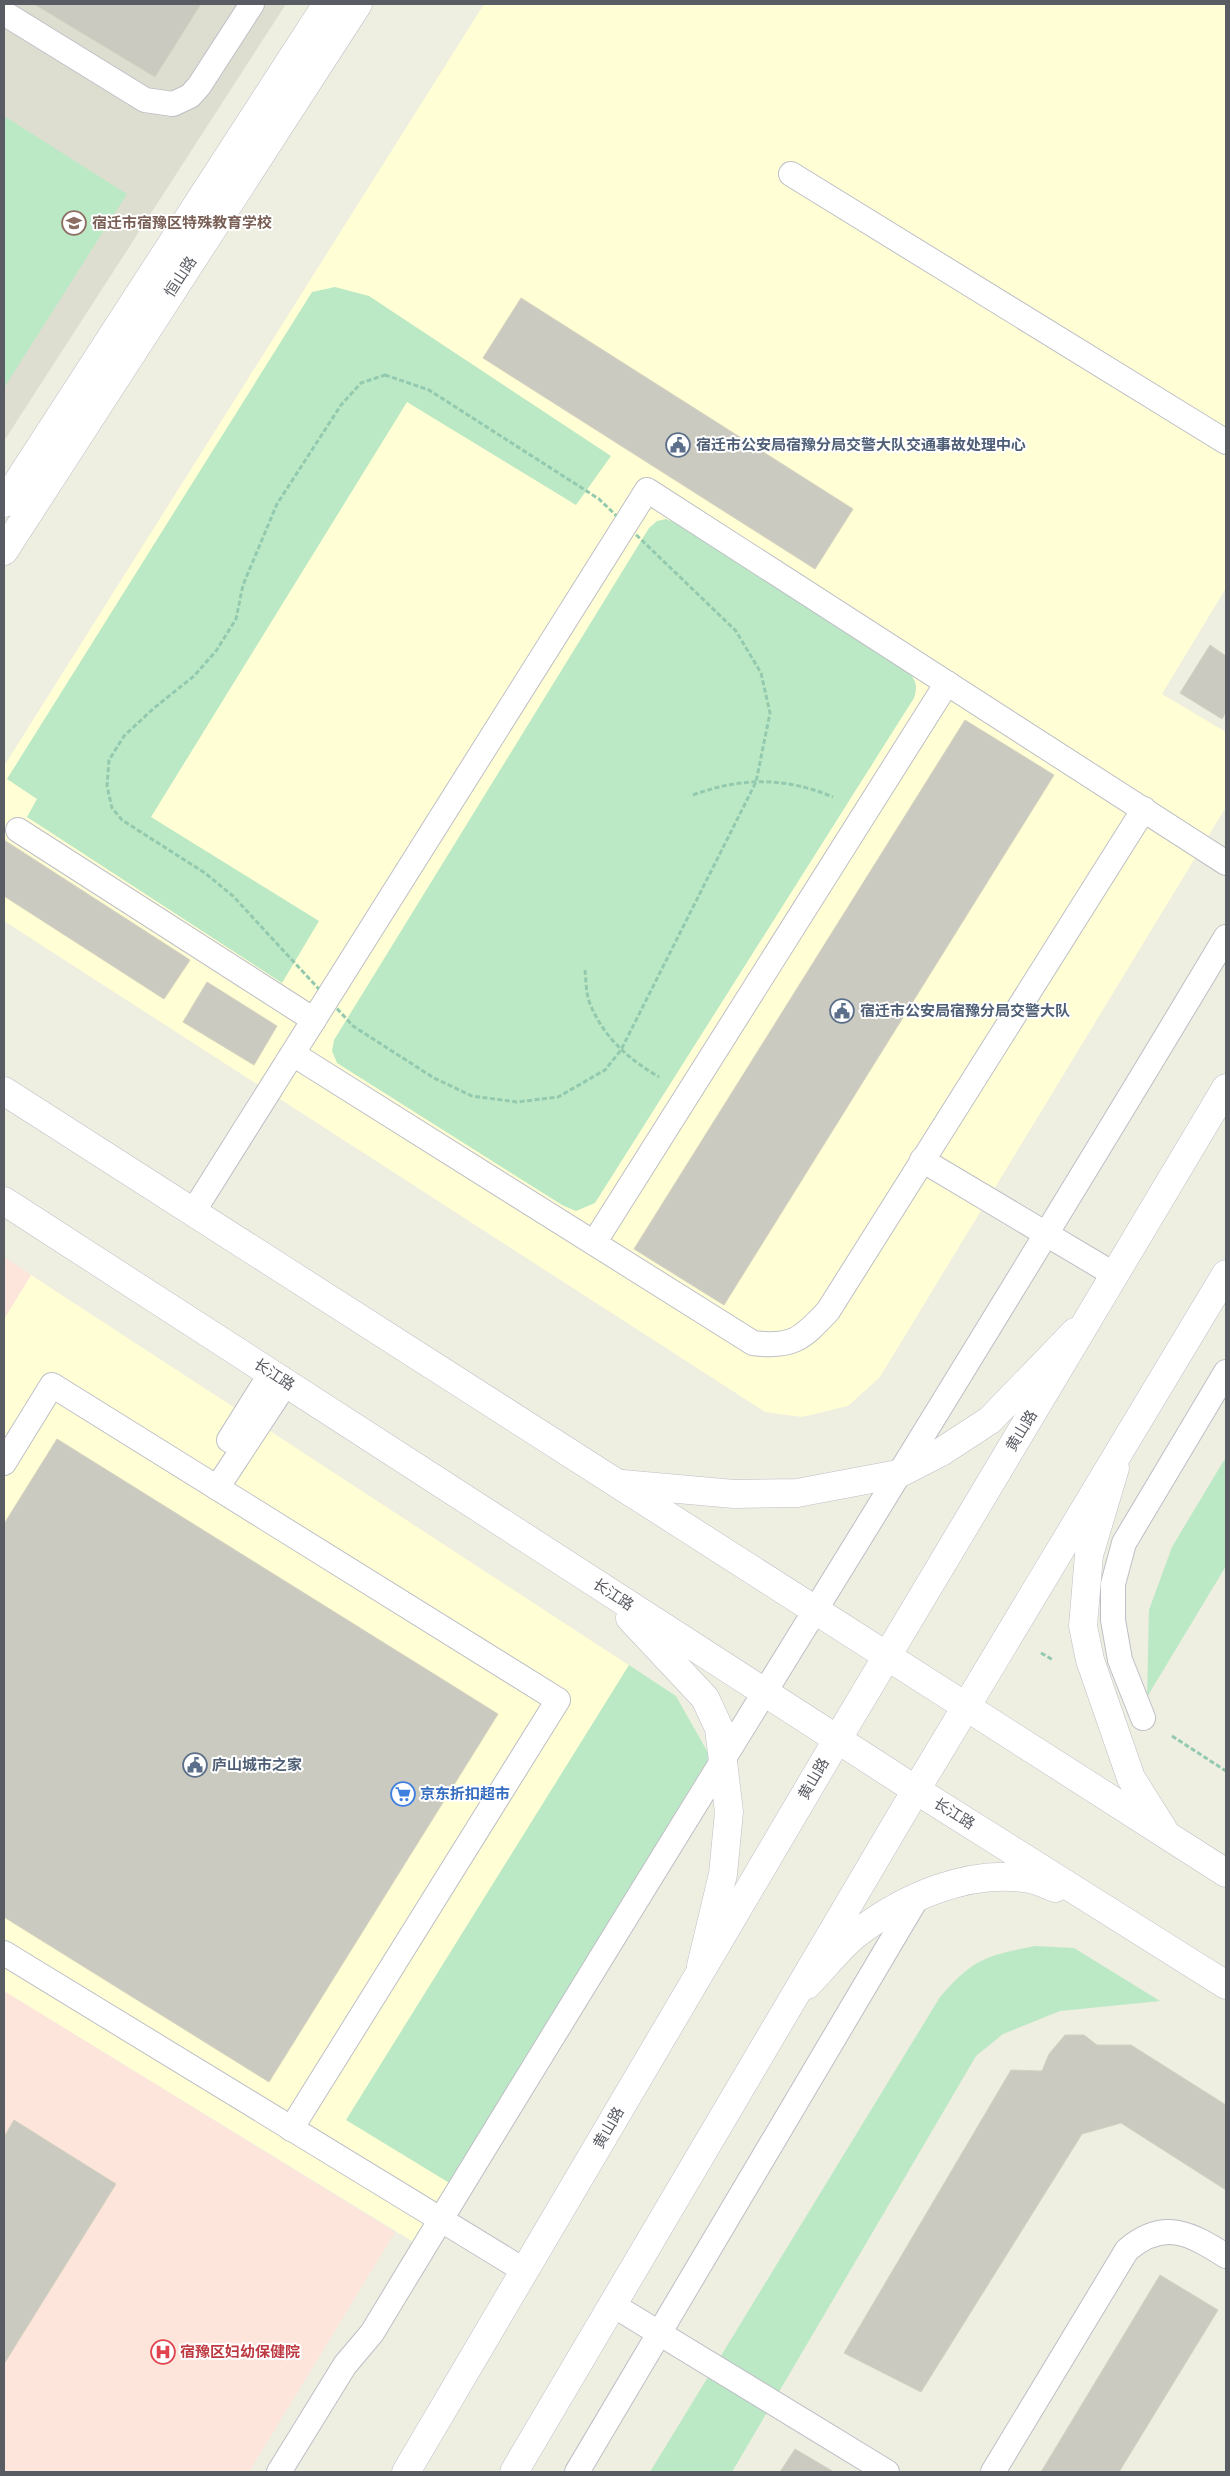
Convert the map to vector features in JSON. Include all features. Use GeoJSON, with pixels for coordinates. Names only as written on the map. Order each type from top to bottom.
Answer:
{"type":"FeatureCollection","features":[{"type":"Feature","properties":{"kind":"street","name":"恒山路"},"geometry":{"type":"LineString","coordinates":[[4,503],[327,4]]}},
{"type":"Feature","properties":{"kind":"street","name":"恒山路"},"geometry":{"type":"LineString","coordinates":[[4,551],[358,4]]}},
{"type":"Feature","properties":{"kind":"street","name":"黄山路"},"geometry":{"type":"LineString","coordinates":[[406,2472],[837,1740],[1226,1088]]}},
{"type":"Feature","properties":{"kind":"street"},"geometry":{"type":"LineString","coordinates":[[4,1091],[1226,1873]]}},
{"type":"Feature","properties":{"kind":"street","name":"长江路"},"geometry":{"type":"LineString","coordinates":[[4,1201],[837,1740],[1226,1985]]}},
{"type":"Feature","properties":{"kind":"street"},"geometry":{"type":"LineString","coordinates":[[514,2472],[965,1707],[1226,1274]]}},
{"type":"Feature","properties":{"kind":"street"},"geometry":{"type":"LineString","coordinates":[[618,1484],[734,1494],[797,1493],[898,1474],[942,1452],[990,1420],[1090,1317]]}},
{"type":"Feature","properties":{"kind":"street"},"geometry":{"type":"LineString","coordinates":[[1121,1449],[1089,1556],[1083,1626],[1090,1660],[1131,1778],[1167,1835]]}},
{"type":"Feature","properties":{"kind":"street"},"geometry":{"type":"LineString","coordinates":[[599,1586],[705,1698],[719,1728],[724,1756],[729,1812],[723,1874],[698,1977]]}},
{"type":"Feature","properties":{"kind":"street"},"geometry":{"type":"LineString","coordinates":[[792,2000],[854,1936],[898,1907],[948,1885],[995,1877],[1030,1879],[1092,1901]]}},
{"type":"Feature","properties":{"kind":"lane"},"geometry":{"type":"LineString","coordinates":[[4,13],[145,100],[172,104],[190,96],[199,86],[252,4]]}},
{"type":"Feature","properties":{"kind":"lane"},"geometry":{"type":"LineString","coordinates":[[791,174],[1226,442]]}},
{"type":"Feature","properties":{"kind":"lane"},"geometry":{"type":"LineString","coordinates":[[193,1212],[647,490],[1226,863]]}},
{"type":"Feature","properties":{"kind":"lane"},"geometry":{"type":"LineString","coordinates":[[594,1243],[947,683]]}},
{"type":"Feature","properties":{"kind":"lane"},"geometry":{"type":"LineString","coordinates":[[293,1054],[753,1344],[775,1346],[795,1341],[813,1327],[828,1311],[1144,809]]}},
{"type":"Feature","properties":{"kind":"lane"},"geometry":{"type":"LineString","coordinates":[[18,830],[314,1020]]}},
{"type":"Feature","properties":{"kind":"lane"},"geometry":{"type":"LineString","coordinates":[[279,2472],[346,2365],[372,2334],[724,1756],[1048,1235],[1226,937]]}},
{"type":"Feature","properties":{"kind":"lane"},"geometry":{"type":"LineString","coordinates":[[922,1160],[1115,1276]]}},
{"type":"Feature","properties":{"kind":"lane"},"geometry":{"type":"LineString","coordinates":[[1143,1718],[1120,1660],[1113,1620],[1113,1584],[1124,1543],[1226,1372]]}},
{"type":"Feature","properties":{"kind":"lane"},"geometry":{"type":"LineString","coordinates":[[210,1484],[278,1378]]}},
{"type":"Feature","properties":{"kind":"lane"},"geometry":{"type":"LineString","coordinates":[[4,1463],[52,1385],[558,1700],[291,2129]]}},
{"type":"Feature","properties":{"kind":"lane"},"geometry":{"type":"LineString","coordinates":[[577,2472],[917,1898]]}},
{"type":"Feature","properties":{"kind":"lane"},"geometry":{"type":"LineString","coordinates":[[4,1953],[525,2271]]}},
{"type":"Feature","properties":{"kind":"lane"},"geometry":{"type":"LineString","coordinates":[[993,2472],[1127,2250],[1138,2240],[1152,2235],[1184,2233],[1226,2256]]}},
{"type":"Feature","properties":{"kind":"lane"},"geometry":{"type":"LineString","coordinates":[[613,2306],[887,2472]]}},
{"type":"Feature","properties":{"kind":"path"},"geometry":{"type":"LineString","coordinates":[[693,795],[718,786],[739,782],[792,785],[816,789],[834,796],[865,814]]}},
{"type":"Feature","properties":{"kind":"path"},"geometry":{"type":"LineString","coordinates":[[585,970],[589,1000],[604,1029],[615,1044],[632,1061],[688,1094]]}},
{"type":"Feature","properties":{"kind":"shaded area","name":"宿迁市宿豫区特殊教育学校"},"geometry":{"type":"Polygon","coordinates":[[[4,4],[286,4],[4,441],[4,4]]]}},
{"type":"Feature","properties":{"kind":"shaded area"},"geometry":{"type":"Polygon","coordinates":[[[484,4],[1226,4],[1226,588],[1162,694],[1226,732],[1226,807],[880,1377],[848,1406],[802,1417],[765,1412],[4,921],[4,766],[484,4]]]}},
{"type":"Feature","properties":{"kind":"shaded area"},"geometry":{"type":"Polygon","coordinates":[[[4,116],[127,194],[4,388],[4,116]]]}},
{"type":"Feature","properties":{"kind":"shaded area"},"geometry":{"type":"Polygon","coordinates":[[[335,287],[369,296],[611,456],[576,505],[407,402],[151,817],[319,921],[282,983],[27,817],[37,799],[7,779],[312,292],[335,287]]]}},
{"type":"Feature","properties":{"kind":"shaded area"},"geometry":{"type":"Polygon","coordinates":[[[666,519],[680,525],[907,670],[914,680],[916,690],[914,698],[595,1203],[576,1211],[562,1205],[337,1063],[332,1051],[334,1040],[649,528],[657,521],[666,519]]]}},
{"type":"Feature","properties":{"kind":"shaded area"},"geometry":{"type":"Polygon","coordinates":[[[4,1257],[31,1275],[4,1319],[4,1257]]]}},
{"type":"Feature","properties":{"kind":"shaded area","name":"庐山城市之家"},"geometry":{"type":"Polygon","coordinates":[[[31,1275],[676,1696],[710,1756],[415,2243],[4,1991],[4,1319],[31,1275]]]}},
{"type":"Feature","properties":{"kind":"shaded area"},"geometry":{"type":"Polygon","coordinates":[[[1226,1457],[1226,1566],[1147,1697],[1149,1610],[1172,1547],[1226,1457]]]}},
{"type":"Feature","properties":{"kind":"shaded area"},"geometry":{"type":"Polygon","coordinates":[[[629,1665],[676,1696],[710,1756],[451,2184],[346,2120],[629,1665]]]}},
{"type":"Feature","properties":{"kind":"shaded area"},"geometry":{"type":"Polygon","coordinates":[[[1035,1946],[1074,1948],[1160,2001],[1060,2011],[1003,2034],[976,2056],[732,2472],[650,2472],[940,1997],[972,1966],[992,1956],[1035,1946]]]}},
{"type":"Feature","properties":{"kind":"shaded area","name":"宿豫区妇幼保健院"},"geometry":{"type":"Polygon","coordinates":[[[4,1991],[395,2232],[249,2472],[4,2472],[4,1991]]]}},
{"type":"Feature","properties":{"kind":"building"},"geometry":{"type":"Polygon","coordinates":[[[34,4],[201,4],[155,77],[34,4]]]}},
{"type":"Feature","properties":{"kind":"building"},"geometry":{"type":"Polygon","coordinates":[[[521,298],[853,509],[815,569],[483,358],[521,298]]]}},
{"type":"Feature","properties":{"kind":"building"},"geometry":{"type":"Polygon","coordinates":[[[1210,645],[1226,656],[1226,712],[1222,719],[1180,693],[1210,645]]]}},
{"type":"Feature","properties":{"kind":"building"},"geometry":{"type":"Polygon","coordinates":[[[965,720],[1054,775],[724,1305],[634,1249],[965,720]]]}},
{"type":"Feature","properties":{"kind":"building"},"geometry":{"type":"Polygon","coordinates":[[[4,840],[190,960],[164,999],[4,896],[4,840]]]}},
{"type":"Feature","properties":{"kind":"building"},"geometry":{"type":"Polygon","coordinates":[[[207,982],[277,1026],[254,1065],[183,1022],[207,982]]]}},
{"type":"Feature","properties":{"kind":"building"},"geometry":{"type":"Polygon","coordinates":[[[57,1439],[498,1714],[269,2082],[4,1917],[4,1524],[57,1439]]]}},
{"type":"Feature","properties":{"kind":"building"},"geometry":{"type":"Polygon","coordinates":[[[1065,2035],[1084,2035],[1097,2045],[1131,2045],[1226,2105],[1226,2190],[1121,2123],[1082,2134],[921,2392],[844,2353],[1011,2070],[1042,2071],[1049,2054],[1065,2035]]]}},
{"type":"Feature","properties":{"kind":"building"},"geometry":{"type":"Polygon","coordinates":[[[14,2120],[116,2184],[4,2364],[4,2137],[14,2120]]]}},
{"type":"Feature","properties":{"kind":"building"},"geometry":{"type":"Polygon","coordinates":[[[1160,2275],[1218,2310],[1119,2472],[1041,2472],[1160,2275]]]}},
{"type":"Feature","properties":{"kind":"building"},"geometry":{"type":"Polygon","coordinates":[[[795,2449],[834,2472],[780,2472],[795,2449]]]}},
{"type":"Feature","properties":{"kind":"place","name":"宿迁市宿豫区特殊教育学校"},"geometry":{"type":"Point","coordinates":[74,223]}},
{"type":"Feature","properties":{"kind":"place","name":"宿迁市公安局宿豫分局交警大队交通事故处理中心"},"geometry":{"type":"Point","coordinates":[678,445]}},
{"type":"Feature","properties":{"kind":"place","name":"宿迁市公安局宿豫分局交警大队"},"geometry":{"type":"Point","coordinates":[842,1011]}},
{"type":"Feature","properties":{"kind":"place","name":"庐山城市之家"},"geometry":{"type":"Point","coordinates":[195,1765]}},
{"type":"Feature","properties":{"kind":"place","name":"京东折扣超市"},"geometry":{"type":"Point","coordinates":[403,1794]}},
{"type":"Feature","properties":{"kind":"place","name":"宿豫区妇幼保健院"},"geometry":{"type":"Point","coordinates":[163,2352]}}]}
